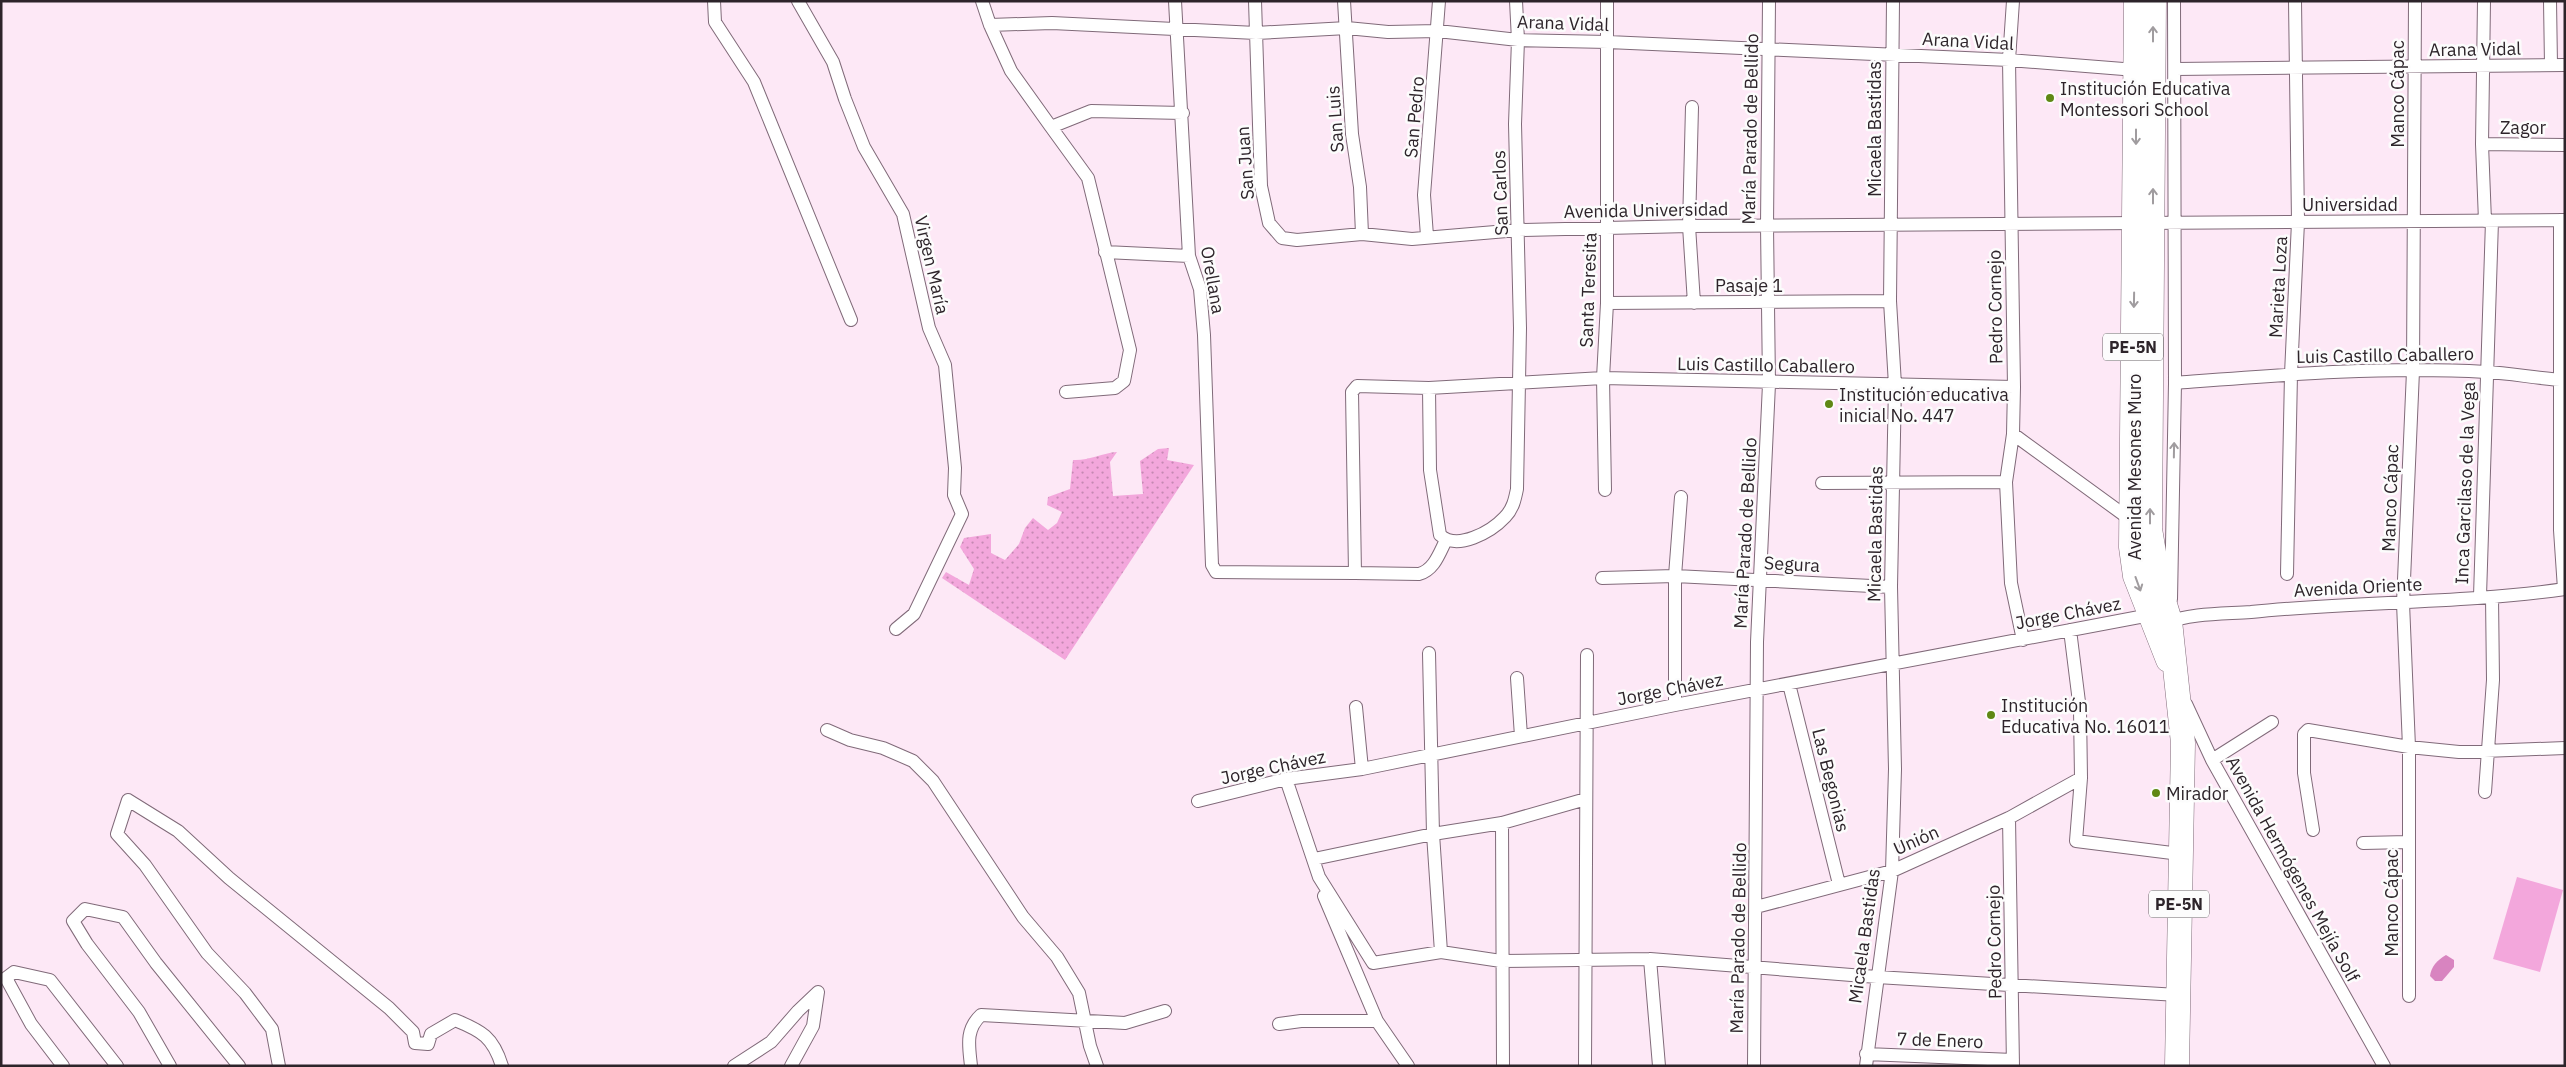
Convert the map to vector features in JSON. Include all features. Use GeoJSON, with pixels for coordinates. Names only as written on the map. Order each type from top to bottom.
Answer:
{"type":"FeatureCollection","features":[{"type":"Feature","properties":{"kind":"highway","name":"Avenida Mesones Muro"},"geometry":{"type":"LineString","coordinates":[[2136,1],[2136,70],[2154,222],[2131,520],[2131,547],[2135,576],[2158,621]]}},
{"type":"Feature","properties":{"kind":"highway","name":"PE-5N"},"geometry":{"type":"LineString","coordinates":[[2154,1],[2154,222],[2150,529],[2160,588],[2158,621],[2178,684],[2183,742],[2178,1066]]}},
{"type":"Feature","properties":{"kind":"street"},"geometry":{"type":"LineString","coordinates":[[714,1],[714,22],[754,82],[851,320]]}},
{"type":"Feature","properties":{"kind":"street","name":"Virgen María"},"geometry":{"type":"LineString","coordinates":[[798,1],[833,62],[844,99],[864,147],[903,214],[928,328],[945,365],[955,468],[954,495],[962,514],[914,614],[896,629]]}},
{"type":"Feature","properties":{"kind":"street"},"geometry":{"type":"LineString","coordinates":[[982,1],[990,25],[1011,71],[1088,178],[1105,252],[1115,282],[1119,308],[1130,350],[1124,381],[1115,388],[1066,392]]}},
{"type":"Feature","properties":{"kind":"street","name":"Orellana"},"geometry":{"type":"LineString","coordinates":[[1175,1],[1175,29],[1182,113],[1189,256],[1200,289],[1204,335],[1212,565],[1216,572],[1354,573]]}},
{"type":"Feature","properties":{"kind":"street","name":"San Juan"},"geometry":{"type":"LineString","coordinates":[[1255,1],[1261,186],[1270,223],[1282,238],[1297,240],[1362,234],[1396,238],[1427,236]]}},
{"type":"Feature","properties":{"kind":"street","name":"San Luis"},"geometry":{"type":"LineString","coordinates":[[1344,1],[1352,134],[1360,187],[1362,234]]}},
{"type":"Feature","properties":{"kind":"street","name":"San Pedro"},"geometry":{"type":"LineString","coordinates":[[1427,236],[1424,195],[1439,1]]}},
{"type":"Feature","properties":{"kind":"street","name":"San Carlos"},"geometry":{"type":"LineString","coordinates":[[1446,540],[1454,542],[1488,532],[1506,517],[1515,502],[1520,370],[1519,230],[1515,124],[1518,40],[1516,1]]}},
{"type":"Feature","properties":{"kind":"street","name":"Santa Teresita"},"geometry":{"type":"LineString","coordinates":[[1605,490],[1602,378],[1607,303],[1608,229],[1607,1]]}},
{"type":"Feature","properties":{"kind":"street","name":"María Parado de Bellido"},"geometry":{"type":"LineString","coordinates":[[1754,1066],[1757,642],[1762,580],[1769,384],[1767,226],[1769,1]]}},
{"type":"Feature","properties":{"kind":"street","name":"Micaela Bastidas"},"geometry":{"type":"LineString","coordinates":[[1866,1060],[1892,871],[1895,769],[1891,587],[1895,385],[1890,301],[1893,1]]}},
{"type":"Feature","properties":{"kind":"street","name":"Pedro Cornejo"},"geometry":{"type":"LineString","coordinates":[[2012,1],[2009,60],[2014,387],[2013,434],[2006,482],[2011,583],[2023,640]]}},
{"type":"Feature","properties":{"kind":"street"},"geometry":{"type":"LineString","coordinates":[[2158,621],[2175,383],[2154,222],[2175,69],[2174,1]]}},
{"type":"Feature","properties":{"kind":"street","name":"Marieta Loza"},"geometry":{"type":"LineString","coordinates":[[2287,574],[2291,374],[2298,222],[2295,1]]}},
{"type":"Feature","properties":{"kind":"street","name":"Manco Cápac"},"geometry":{"type":"LineString","coordinates":[[2409,996],[2409,747],[2403,603],[2413,371],[2415,1]]}},
{"type":"Feature","properties":{"kind":"street","name":"Inca Garcilaso de la Vega"},"geometry":{"type":"LineString","coordinates":[[2484,1],[2481,65],[2482,144],[2489,221],[2484,511],[2486,596],[2494,680],[2486,792]]}},
{"type":"Feature","properties":{"kind":"street"},"geometry":{"type":"LineString","coordinates":[[2550,1],[2550,65]]}},
{"type":"Feature","properties":{"kind":"street","name":"Arana Vidal"},"geometry":{"type":"LineString","coordinates":[[990,25],[1052,23],[1256,33],[1347,28],[1388,32],[1438,31],[1518,40],[1608,42],[2009,60],[2136,70]]}},
{"type":"Feature","properties":{"kind":"street","name":"Arana Vidal"},"geometry":{"type":"LineString","coordinates":[[2175,69],[2565,65]]}},
{"type":"Feature","properties":{"kind":"street"},"geometry":{"type":"LineString","coordinates":[[1692,107],[1689,226],[1694,303]]}},
{"type":"Feature","properties":{"kind":"street"},"geometry":{"type":"LineString","coordinates":[[1051,127],[1092,111],[1182,113]]}},
{"type":"Feature","properties":{"kind":"street","name":"Zagor"},"geometry":{"type":"LineString","coordinates":[[2482,144],[2565,145]]}},
{"type":"Feature","properties":{"kind":"street"},"geometry":{"type":"LineString","coordinates":[[2563,220],[2563,380],[2560,530],[2564,589]]}},
{"type":"Feature","properties":{"kind":"street","name":"Universidad"},"geometry":{"type":"LineString","coordinates":[[2154,222],[2563,220]]}},
{"type":"Feature","properties":{"kind":"street","name":"Avenida Universidad"},"geometry":{"type":"LineString","coordinates":[[1427,236],[1519,230],[1689,226],[2154,222]]}},
{"type":"Feature","properties":{"kind":"street"},"geometry":{"type":"LineString","coordinates":[[1105,252],[1189,256]]}},
{"type":"Feature","properties":{"kind":"street","name":"Pasaje 1"},"geometry":{"type":"LineString","coordinates":[[1607,303],[1890,301]]}},
{"type":"Feature","properties":{"kind":"street","name":"Luis Castillo Caballero"},"geometry":{"type":"LineString","coordinates":[[2175,383],[2291,374],[2413,371],[2486,372],[2563,380]]}},
{"type":"Feature","properties":{"kind":"street","name":"Luis Castillo Caballero"},"geometry":{"type":"LineString","coordinates":[[1354,573],[1352,392],[1357,386],[1429,388],[1518,385],[1602,378],[1769,384],[2014,387]]}},
{"type":"Feature","properties":{"kind":"street"},"geometry":{"type":"LineString","coordinates":[[1354,573],[1419,574],[1426,572],[1433,565],[1446,540],[1440,535],[1430,470],[1429,388]]}},
{"type":"Feature","properties":{"kind":"street"},"geometry":{"type":"LineString","coordinates":[[2013,434],[2131,520]]}},
{"type":"Feature","properties":{"kind":"street"},"geometry":{"type":"LineString","coordinates":[[1822,482],[2006,482]]}},
{"type":"Feature","properties":{"kind":"street"},"geometry":{"type":"LineString","coordinates":[[1675,705],[1675,576],[1681,497]]}},
{"type":"Feature","properties":{"kind":"street","name":"Segura"},"geometry":{"type":"LineString","coordinates":[[1602,578],[1675,576],[1891,587]]}},
{"type":"Feature","properties":{"kind":"street","name":"Avenida Oriente"},"geometry":{"type":"LineString","coordinates":[[2158,621],[2286,608],[2403,603],[2564,589]]}},
{"type":"Feature","properties":{"kind":"street","name":"Jorge Chávez"},"geometry":{"type":"LineString","coordinates":[[1198,802],[1286,779],[1362,769],[1675,705],[2070,630],[2158,621]]}},
{"type":"Feature","properties":{"kind":"street"},"geometry":{"type":"LineString","coordinates":[[2070,630],[2080,710],[2081,778],[2076,841],[2180,854]]}},
{"type":"Feature","properties":{"kind":"street"},"geometry":{"type":"LineString","coordinates":[[1429,653],[1433,834],[1441,952]]}},
{"type":"Feature","properties":{"kind":"street"},"geometry":{"type":"LineString","coordinates":[[1585,1066],[1586,655]]}},
{"type":"Feature","properties":{"kind":"street"},"geometry":{"type":"LineString","coordinates":[[1516,678],[1522,736]]}},
{"type":"Feature","properties":{"kind":"street","name":"Las Begonias"},"geometry":{"type":"LineString","coordinates":[[1789,684],[1839,884]]}},
{"type":"Feature","properties":{"kind":"street","name":"Avenida Hermógenes Mejía Solf"},"geometry":{"type":"LineString","coordinates":[[2178,684],[2212,760],[2384,1066]]}},
{"type":"Feature","properties":{"kind":"street"},"geometry":{"type":"LineString","coordinates":[[1356,707],[1362,769]]}},
{"type":"Feature","properties":{"kind":"street"},"geometry":{"type":"LineString","coordinates":[[2212,760],[2272,722]]}},
{"type":"Feature","properties":{"kind":"street"},"geometry":{"type":"LineString","coordinates":[[827,730],[850,740],[883,748],[913,761],[933,782],[1023,918],[1057,957],[1079,993],[1090,1046],[1097,1066]]}},
{"type":"Feature","properties":{"kind":"street"},"geometry":{"type":"LineString","coordinates":[[2313,830],[2304,772],[2304,734],[2308,730],[2409,747],[2459,752],[2565,748]]}},
{"type":"Feature","properties":{"kind":"street","name":"Unión"},"geometry":{"type":"LineString","coordinates":[[1756,907],[1892,871],[2009,818],[2081,778]]}},
{"type":"Feature","properties":{"kind":"street"},"geometry":{"type":"LineString","coordinates":[[1286,779],[1332,915],[1377,1021],[1408,1066]]}},
{"type":"Feature","properties":{"kind":"street"},"geometry":{"type":"LineString","coordinates":[[1314,860],[1433,834],[1502,823],[1586,799]]}},
{"type":"Feature","properties":{"kind":"street"},"geometry":{"type":"LineString","coordinates":[[279,1066],[272,1029],[246,993],[207,953],[145,865],[117,834],[128,800],[178,831],[229,878],[389,1008],[413,1032],[415,1043],[428,1044],[431,1034],[455,1020],[480,1030],[497,1048],[502,1066]]}},
{"type":"Feature","properties":{"kind":"street","name":"Pedro Cornejo"},"geometry":{"type":"LineString","coordinates":[[2009,818],[2013,1063]]}},
{"type":"Feature","properties":{"kind":"street"},"geometry":{"type":"LineString","coordinates":[[1502,823],[1500,961],[1503,1066]]}},
{"type":"Feature","properties":{"kind":"street"},"geometry":{"type":"LineString","coordinates":[[2364,843],[2408,842]]}},
{"type":"Feature","properties":{"kind":"street"},"geometry":{"type":"LineString","coordinates":[[1319,877],[1374,963],[1441,952],[1500,961],[1584,958],[1650,959],[1877,977],[2178,995]]}},
{"type":"Feature","properties":{"kind":"street"},"geometry":{"type":"LineString","coordinates":[[170,1066],[139,1012],[87,944],[73,921],[85,909],[123,916],[156,963],[239,1066]]}},
{"type":"Feature","properties":{"kind":"street"},"geometry":{"type":"LineString","coordinates":[[1650,959],[1659,1066]]}},
{"type":"Feature","properties":{"kind":"street"},"geometry":{"type":"LineString","coordinates":[[63,1066],[30,1024],[6,978],[14,972],[50,980],[117,1066]]}},
{"type":"Feature","properties":{"kind":"street"},"geometry":{"type":"LineString","coordinates":[[734,1066],[771,1042],[798,1011],[818,992],[813,1026],[791,1066]]}},
{"type":"Feature","properties":{"kind":"street"},"geometry":{"type":"LineString","coordinates":[[971,1066],[969,1031],[973,1022],[981,1015],[1125,1023],[1165,1011]]}},
{"type":"Feature","properties":{"kind":"street"},"geometry":{"type":"LineString","coordinates":[[1279,1024],[1301,1021],[1377,1021]]}},
{"type":"Feature","properties":{"kind":"street","name":"7 de Enero"},"geometry":{"type":"LineString","coordinates":[[1866,1060],[2013,1063]]}},
{"type":"Feature","properties":{"kind":"shaded area"},"geometry":{"type":"Polygon","coordinates":[[[1169,448],[1167,460],[1194,465],[1065,660],[942,578],[946,572],[969,585],[974,569],[960,547],[964,538],[991,534],[991,553],[1005,560],[1019,544],[1025,528],[1033,518],[1048,530],[1057,523],[1062,512],[1047,505],[1048,497],[1070,489],[1073,460],[1117,452],[1110,462],[1113,496],[1143,494],[1140,461],[1158,449],[1169,448]]]}},
{"type":"Feature","properties":{"kind":"shaded area"},"geometry":{"type":"Polygon","coordinates":[[[2517,877],[2563,890],[2540,972],[2493,959],[2517,877]]]}},
{"type":"Feature","properties":{"kind":"shaded area"},"geometry":{"type":"Polygon","coordinates":[[[2446,955],[2454,960],[2454,967],[2442,981],[2435,981],[2430,976],[2433,967],[2437,961],[2446,955]]]}},
{"type":"Feature","properties":{"kind":"place","name":"Institución Educativa Montessori School"},"geometry":{"type":"Point","coordinates":[2050,98]}},
{"type":"Feature","properties":{"kind":"place","name":"Institución educativa inicial No. 447"},"geometry":{"type":"Point","coordinates":[1829,404]}},
{"type":"Feature","properties":{"kind":"place","name":"Institución Educativa No. 16011"},"geometry":{"type":"Point","coordinates":[1991,715]}},
{"type":"Feature","properties":{"kind":"place","name":"Mirador"},"geometry":{"type":"Point","coordinates":[2156,793]}}]}
